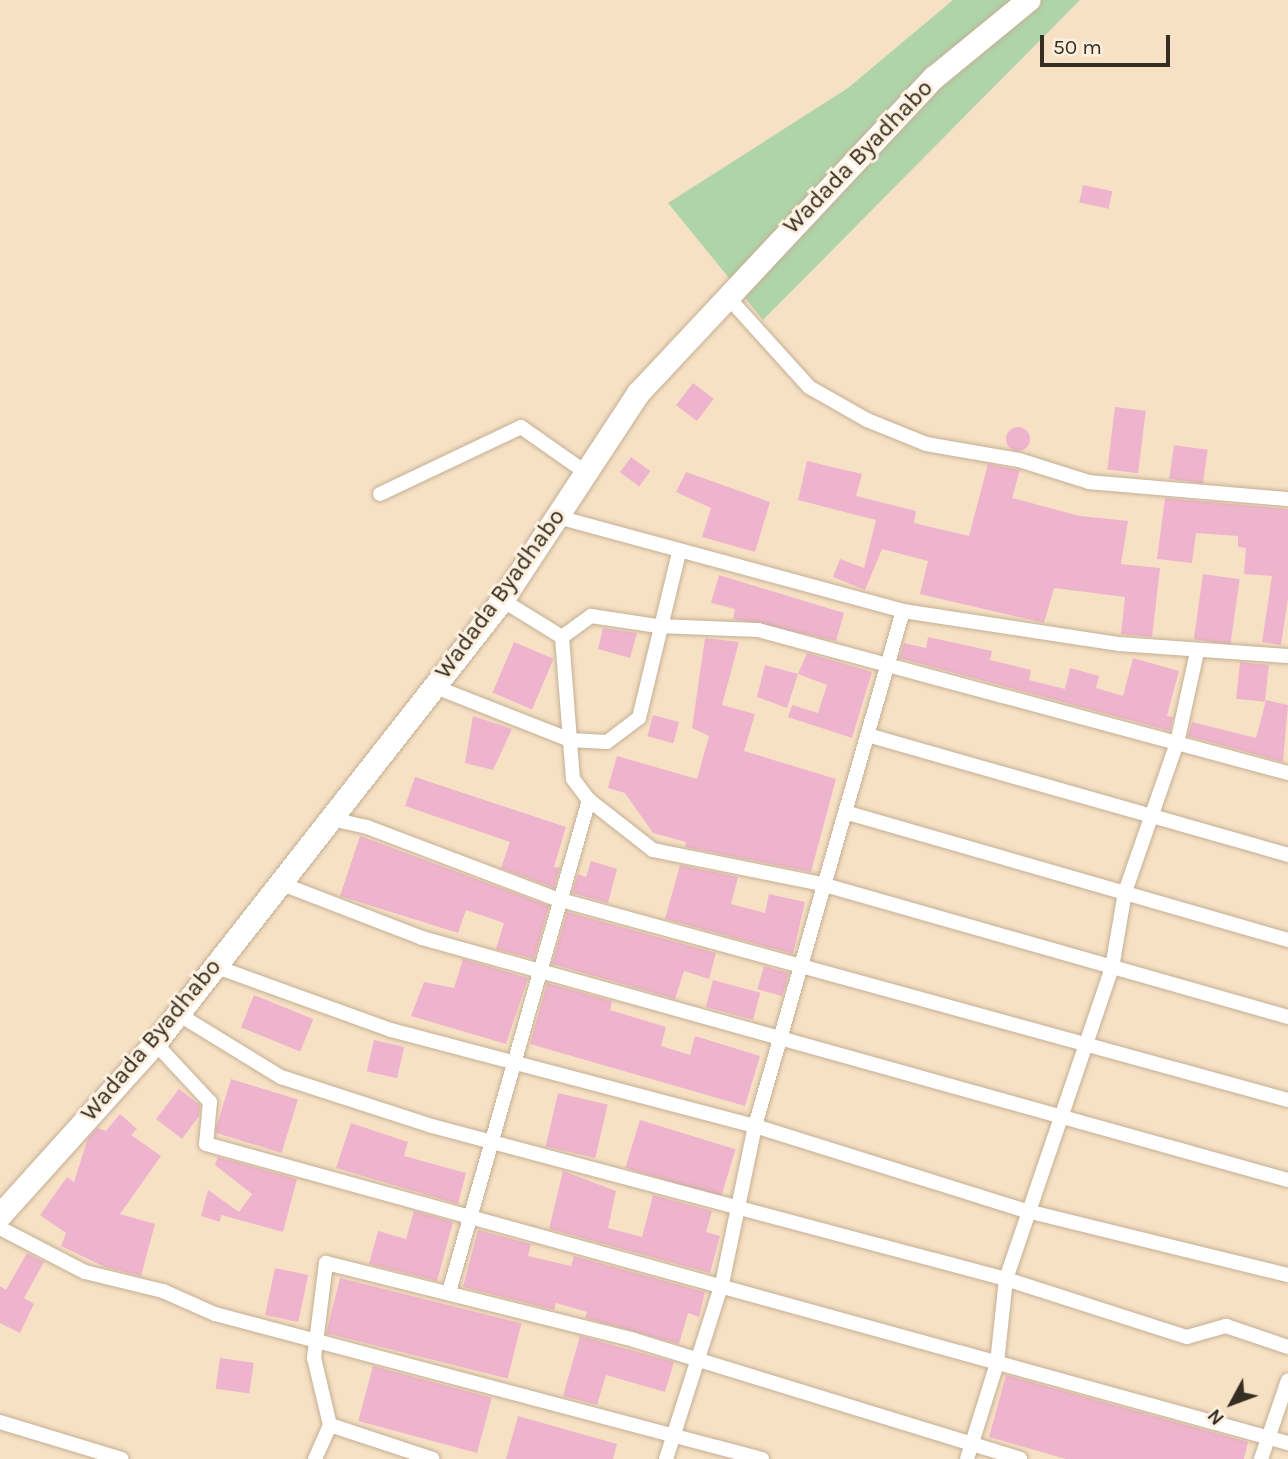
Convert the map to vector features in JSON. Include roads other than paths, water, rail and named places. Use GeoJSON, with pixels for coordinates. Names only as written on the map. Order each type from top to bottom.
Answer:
{"type":"FeatureCollection","features":[{"type":"Feature","properties":{"kind":"main road","name":"Wadada Byadhabo"},"geometry":{"type":"LineString","coordinates":[[0,1215],[155,1043],[327,818],[502,600],[638,393],[726,295],[934,77],[1028,0]]}},
{"type":"Feature","properties":{"kind":"street"},"geometry":{"type":"LineString","coordinates":[[726,295],[809,387],[867,420],[926,444],[1019,460],[1089,482],[1288,499]]}},
{"type":"Feature","properties":{"kind":"street"},"geometry":{"type":"LineString","coordinates":[[380,494],[521,427],[585,472]]}},
{"type":"Feature","properties":{"kind":"street"},"geometry":{"type":"LineString","coordinates":[[558,517],[679,553],[903,611],[1197,652],[1288,656]]}},
{"type":"Feature","properties":{"kind":"street"},"geometry":{"type":"LineString","coordinates":[[433,686],[570,740],[607,742],[639,718],[658,626],[679,553]]}},
{"type":"Feature","properties":{"kind":"street"},"geometry":{"type":"LineString","coordinates":[[502,600],[562,637]]}},
{"type":"Feature","properties":{"kind":"street"},"geometry":{"type":"LineString","coordinates":[[666,1459],[722,1284],[755,1126],[803,965],[821,884],[848,813],[871,736],[903,611]]}},
{"type":"Feature","properties":{"kind":"street"},"geometry":{"type":"LineString","coordinates":[[562,637],[592,616],[658,626],[758,630],[1288,773]]}},
{"type":"Feature","properties":{"kind":"street"},"geometry":{"type":"LineString","coordinates":[[562,637],[573,779],[589,800],[653,850],[821,884],[1288,1017]]}},
{"type":"Feature","properties":{"kind":"street"},"geometry":{"type":"LineString","coordinates":[[970,1452],[998,1363],[1006,1279],[1027,1211],[1062,1118],[1085,1040],[1112,968],[1125,892],[1149,815],[1177,743],[1197,652]]}},
{"type":"Feature","properties":{"kind":"street"},"geometry":{"type":"LineString","coordinates":[[871,736],[1288,855]]}},
{"type":"Feature","properties":{"kind":"street"},"geometry":{"type":"LineString","coordinates":[[449,1292],[515,1064],[557,898],[589,800]]}},
{"type":"Feature","properties":{"kind":"street"},"geometry":{"type":"LineString","coordinates":[[848,813],[1288,940]]}},
{"type":"Feature","properties":{"kind":"street"},"geometry":{"type":"LineString","coordinates":[[327,818],[367,827],[557,898],[1085,1040],[1288,1100]]}},
{"type":"Feature","properties":{"kind":"street"},"geometry":{"type":"LineString","coordinates":[[277,882],[422,938],[1288,1180]]}},
{"type":"Feature","properties":{"kind":"street"},"geometry":{"type":"LineString","coordinates":[[214,966],[327,1011],[515,1064],[755,1126],[1027,1211],[1288,1275]]}},
{"type":"Feature","properties":{"kind":"street"},"geometry":{"type":"LineString","coordinates":[[178,1014],[281,1077],[492,1142],[1006,1279],[1187,1337],[1226,1326],[1288,1347]]}},
{"type":"Feature","properties":{"kind":"street"},"geometry":{"type":"LineString","coordinates":[[155,1043],[210,1102],[206,1144],[722,1284],[1288,1443]]}},
{"type":"Feature","properties":{"kind":"street"},"geometry":{"type":"LineString","coordinates":[[0,1228],[85,1272],[163,1291],[215,1314],[672,1438],[762,1459]]}},
{"type":"Feature","properties":{"kind":"street"},"geometry":{"type":"LineString","coordinates":[[315,1459],[330,1425],[314,1359],[326,1263],[449,1292],[696,1361],[970,1452],[1020,1459]]}},
{"type":"Feature","properties":{"kind":"street"},"geometry":{"type":"LineString","coordinates":[[1261,1459],[1288,1380]]}},
{"type":"Feature","properties":{"kind":"street"},"geometry":{"type":"LineString","coordinates":[[0,1422],[122,1459]]}},
{"type":"Feature","properties":{"kind":"street"},"geometry":{"type":"LineString","coordinates":[[330,1425],[433,1459]]}}]}
